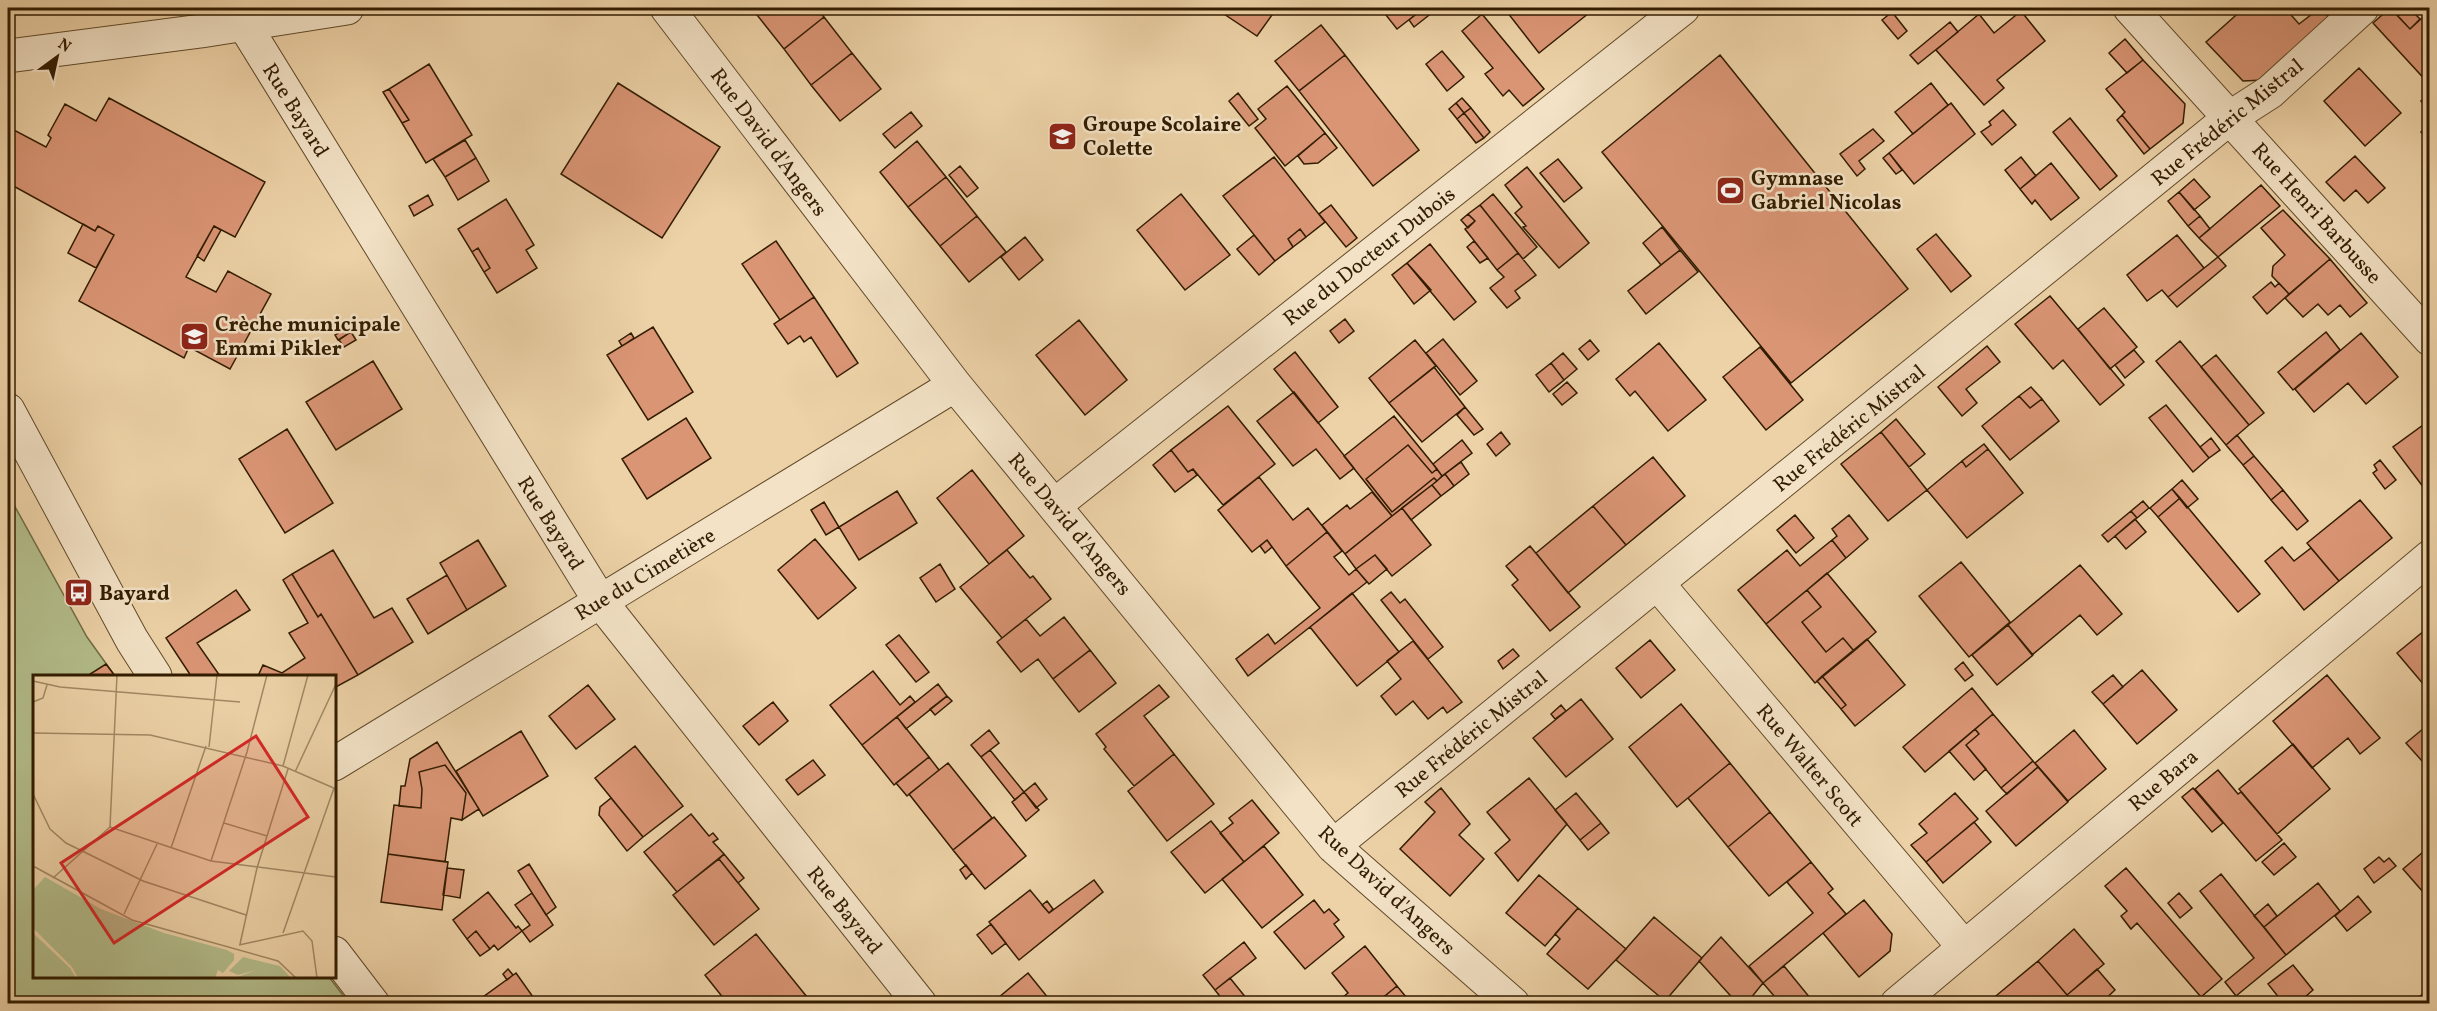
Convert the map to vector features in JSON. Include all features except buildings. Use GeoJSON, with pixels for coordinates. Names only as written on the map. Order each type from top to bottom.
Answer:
{"type":"FeatureCollection","features":[{"type":"Feature","properties":{"kind":"street"},"geometry":{"type":"LineString","coordinates":[[8,56],[239,16],[347,8]]}},
{"type":"Feature","properties":{"kind":"street","name":"Rue David d'Angers"},"geometry":{"type":"LineString","coordinates":[[667,8],[955,385],[1333,846],[1513,1004]]}},
{"type":"Feature","properties":{"kind":"street","name":"Rue du Docteur Dubois"},"geometry":{"type":"LineString","coordinates":[[1055,505],[1683,8]]}},
{"type":"Feature","properties":{"kind":"street","name":"Rue Henri Barbusse"},"geometry":{"type":"LineString","coordinates":[[2130,8],[2430,339]]}},
{"type":"Feature","properties":{"kind":"street","name":"Rue Frédéric Mistral"},"geometry":{"type":"LineString","coordinates":[[1333,846],[2231,117],[2270,92],[2362,8]]}},
{"type":"Feature","properties":{"kind":"street","name":"Rue Bayard"},"geometry":{"type":"LineString","coordinates":[[239,16],[600,601],[920,1004]]}},
{"type":"Feature","properties":{"kind":"street","name":"Rue du Cimetière"},"geometry":{"type":"LineString","coordinates":[[336,763],[955,385]]}},
{"type":"Feature","properties":{"kind":"street"},"geometry":{"type":"LineString","coordinates":[[8,410],[132,640],[154,675]]}},
{"type":"Feature","properties":{"kind":"street","name":"Rue Bara"},"geometry":{"type":"LineString","coordinates":[[1897,1004],[2430,557]]}},
{"type":"Feature","properties":{"kind":"street","name":"Rue Walter Scott"},"geometry":{"type":"LineString","coordinates":[[1657,583],[1964,947]]}},
{"type":"Feature","properties":{"kind":"street"},"geometry":{"type":"LineString","coordinates":[[336,956],[373,1004]]}},
{"type":"Feature","properties":{"kind":"green space"},"geometry":{"type":"Polygon","coordinates":[[[8,494],[87,637],[114,675],[33,675],[33,978],[330,978],[349,1003],[8,1003],[8,494]]]}},
{"type":"Feature","properties":{"kind":"place","name":"Groupe Scolaire Colette"},"geometry":{"type":"Point","coordinates":[1062,136]}},
{"type":"Feature","properties":{"kind":"place","name":"Gymnase Gabriel Nicolas"},"geometry":{"type":"Point","coordinates":[1730,190]}},
{"type":"Feature","properties":{"kind":"place","name":"Crèche municipale Emmi Pikler"},"geometry":{"type":"Point","coordinates":[194,336]}},
{"type":"Feature","properties":{"kind":"place","name":"Bayard"},"geometry":{"type":"Point","coordinates":[78,593]}}]}
